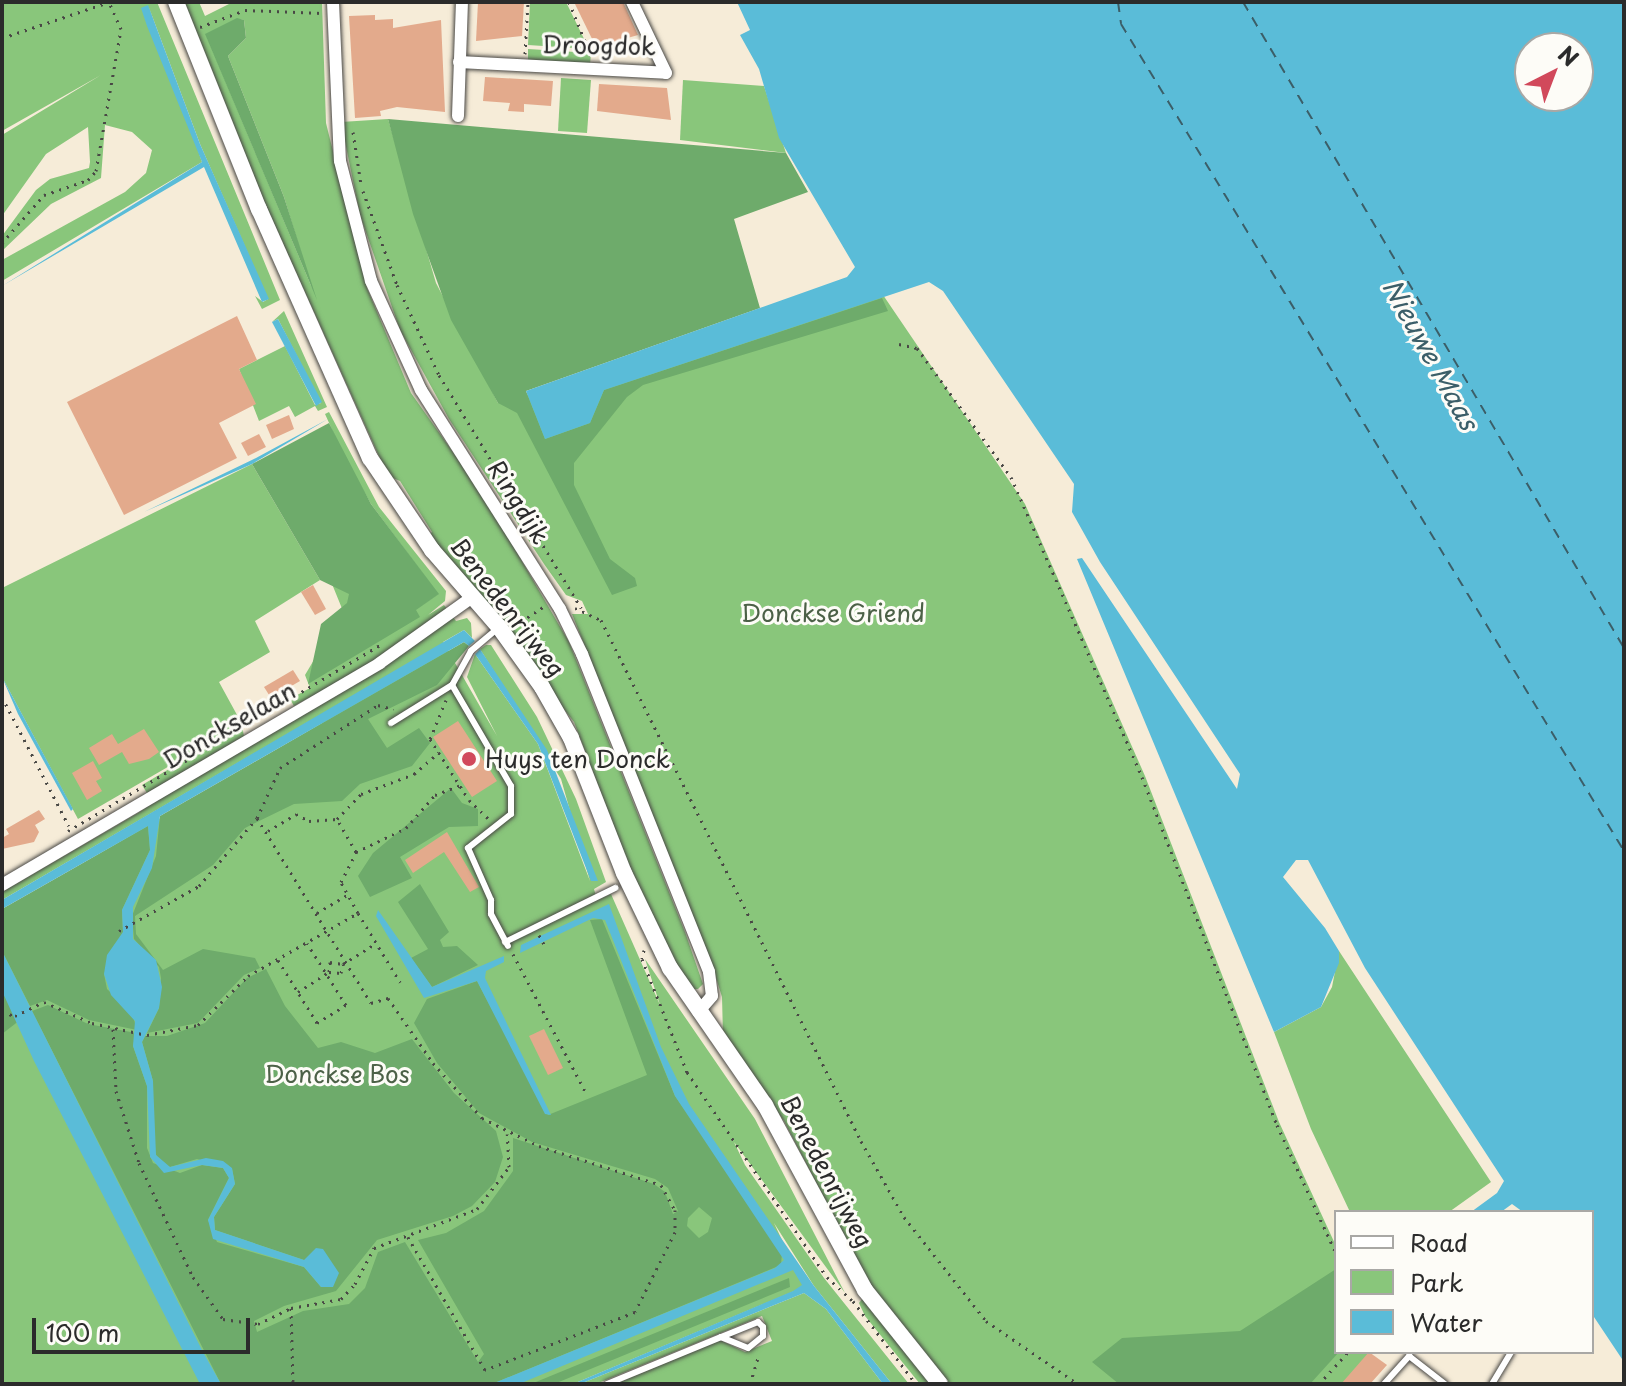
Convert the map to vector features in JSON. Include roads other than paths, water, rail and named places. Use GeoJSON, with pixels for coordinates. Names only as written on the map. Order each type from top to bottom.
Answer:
{"type":"FeatureCollection","features":[{"type":"Feature","properties":{"kind":"street","name":"Benedenrijweg"},"geometry":{"type":"LineString","coordinates":[[176,2],[259,209],[370,458],[432,550],[499,627],[571,738],[643,919],[698,1012],[765,1105],[865,1290],[940,1384]]}},
{"type":"Feature","properties":{"kind":"street"},"geometry":{"type":"LineString","coordinates":[[458,116],[462,2]]}},
{"type":"Feature","properties":{"kind":"street","name":"Droogdok"},"geometry":{"type":"LineString","coordinates":[[459,62],[666,73],[632,2]]}},
{"type":"Feature","properties":{"kind":"street","name":"Ringdijk"},"geometry":{"type":"LineString","coordinates":[[333,8],[340,161],[353,227],[395,339],[421,390],[557,604],[709,972],[712,996],[698,1012]]}},
{"type":"Feature","properties":{"kind":"street","name":"Donckselaan"},"geometry":{"type":"LineString","coordinates":[[2,885],[380,663],[474,596]]}},
{"type":"Feature","properties":{"kind":"lane"},"geometry":{"type":"LineString","coordinates":[[391,723],[452,685],[471,651],[499,627]]}},
{"type":"Feature","properties":{"kind":"lane"},"geometry":{"type":"LineString","coordinates":[[452,685],[511,786],[511,814],[468,848],[507,944],[615,888]]}},
{"type":"Feature","properties":{"kind":"lane"},"geometry":{"type":"LineString","coordinates":[[607,1384],[721,1337],[758,1322],[763,1336],[757,1343],[738,1346],[721,1337]]}},
{"type":"Feature","properties":{"kind":"lane"},"geometry":{"type":"LineString","coordinates":[[1492,1384],[1510,1354]]}},
{"type":"Feature","properties":{"kind":"lane"},"geometry":{"type":"LineString","coordinates":[[1384,1384],[1409,1356],[1445,1384]]}},
{"type":"Feature","properties":{"kind":"water","name":"Nieuwe Maas"},"geometry":{"type":"Polygon","coordinates":[[[737,2],[1624,2],[1624,1362],[1594,1317],[1594,1210],[1520,1210],[1512,1204],[1504,1210],[1474,1210],[1497,1193],[1504,1181],[1365,968],[1308,860],[1296,860],[1283,877],[1325,928],[1339,951],[1339,963],[1321,1007],[1274,1032],[1077,559],[1082,558],[1237,789],[1240,774],[1100,562],[1072,512],[1074,484],[943,291],[929,282],[604,390],[590,423],[545,439],[526,391],[847,277],[855,267],[779,138],[759,69],[740,35],[750,30],[737,2]]]}},
{"type":"Feature","properties":{"kind":"water"},"geometry":{"type":"Polygon","coordinates":[[[148,5],[200,144],[269,299],[262,302],[204,167],[2,286],[202,162],[147,26],[141,8],[148,5]]]}},
{"type":"Feature","properties":{"kind":"water"},"geometry":{"type":"Polygon","coordinates":[[[278,319],[322,402],[316,406],[272,322],[278,319]]]}},
{"type":"Feature","properties":{"kind":"water"},"geometry":{"type":"Polygon","coordinates":[[[328,419],[252,464],[144,512],[256,458],[328,419]]]}},
{"type":"Feature","properties":{"kind":"water"},"geometry":{"type":"Polygon","coordinates":[[[464,630],[475,641],[469,646],[464,642],[160,816],[152,868],[133,907],[133,939],[156,960],[162,987],[159,1008],[142,1042],[153,1081],[156,1155],[170,1167],[206,1158],[223,1161],[232,1168],[235,1184],[214,1217],[215,1230],[304,1260],[316,1248],[323,1249],[339,1273],[333,1287],[321,1287],[304,1267],[213,1239],[208,1220],[229,1178],[223,1168],[202,1165],[164,1173],[150,1157],[147,1086],[133,1046],[135,1021],[111,995],[104,974],[107,955],[123,932],[122,910],[150,850],[148,826],[2,909],[2,900],[464,630]]]}},
{"type":"Feature","properties":{"kind":"water"},"geometry":{"type":"Polygon","coordinates":[[[480,649],[547,750],[598,881],[591,881],[538,744],[475,654],[480,649]]]}},
{"type":"Feature","properties":{"kind":"water"},"geometry":{"type":"Polygon","coordinates":[[[2,677],[73,809],[71,811],[18,714],[2,677]]]}},
{"type":"Feature","properties":{"kind":"water"},"geometry":{"type":"Polygon","coordinates":[[[609,904],[661,1047],[689,1104],[814,1286],[892,1384],[883,1384],[826,1309],[804,1293],[580,1384],[573,1384],[793,1291],[802,1285],[793,1270],[519,1384],[492,1384],[775,1268],[784,1260],[675,1096],[605,920],[593,918],[520,953],[521,945],[609,904]]]}},
{"type":"Feature","properties":{"kind":"water"},"geometry":{"type":"Polygon","coordinates":[[[378,910],[432,987],[504,956],[504,962],[486,971],[485,978],[551,1115],[545,1114],[477,981],[424,998],[376,916],[378,910]]]}},
{"type":"Feature","properties":{"kind":"water"},"geometry":{"type":"Polygon","coordinates":[[[2,951],[221,1384],[200,1384],[34,1061],[2,991],[2,951]]]}},
{"type":"Feature","properties":{"kind":"place","name":"Huys ten Donck"},"geometry":{"type":"Point","coordinates":[469,759]}},
{"type":"Feature","properties":{"kind":"park label","name":"Donckse Griend"},"geometry":{"type":"Point","coordinates":[833,613]}},
{"type":"Feature","properties":{"kind":"park label","name":"Donckse Bos"},"geometry":{"type":"Point","coordinates":[337,1074]}}]}
